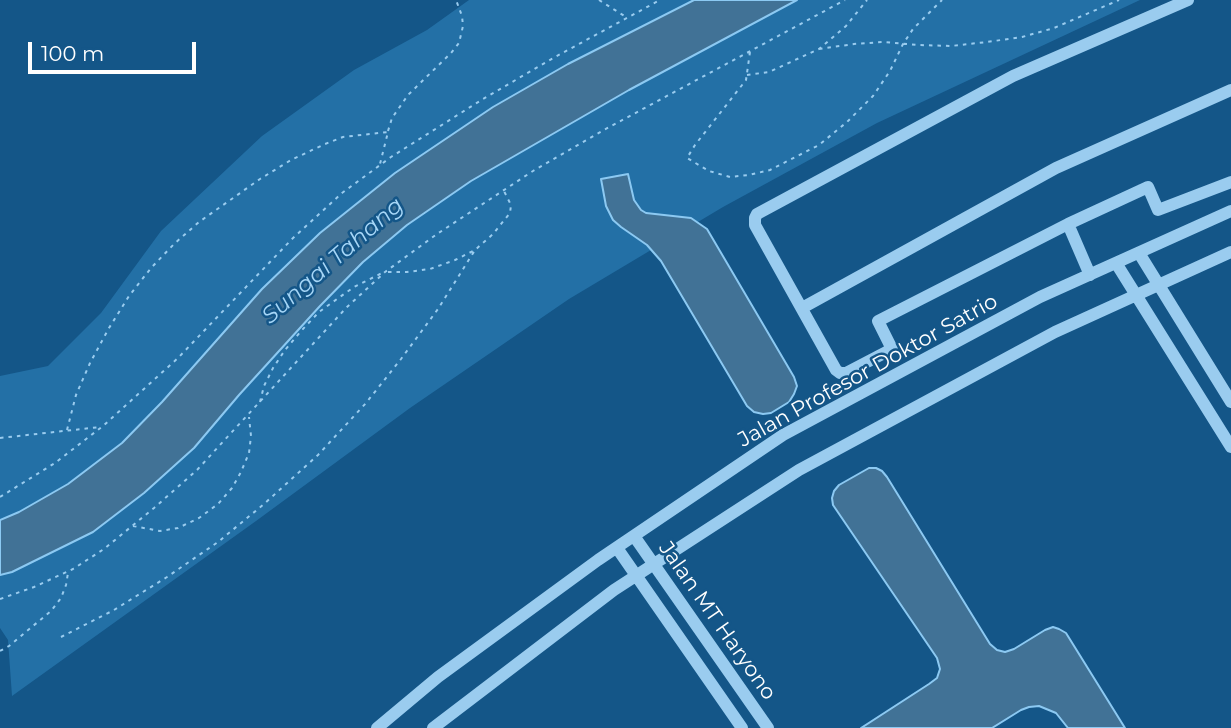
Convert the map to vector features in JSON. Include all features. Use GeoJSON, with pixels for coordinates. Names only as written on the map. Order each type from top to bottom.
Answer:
{"type":"FeatureCollection","features":[{"type":"Feature","properties":{"kind":"street"},"geometry":{"type":"LineString","coordinates":[[1188,0],[1013,76],[757,214],[755,225],[836,370],[846,373],[892,349],[878,321],[1068,224],[1148,187],[1158,209],[1231,182]]}},
{"type":"Feature","properties":{"kind":"street"},"geometry":{"type":"LineString","coordinates":[[802,308],[1056,168],[1231,90]]}},
{"type":"Feature","properties":{"kind":"street","name":"Jalan Profesor Doktor Satrio"},"geometry":{"type":"LineString","coordinates":[[377,728],[439,677],[617,548],[783,435],[1040,297],[1231,211]]}},
{"type":"Feature","properties":{"kind":"street"},"geometry":{"type":"LineString","coordinates":[[1068,224],[1090,275]]}},
{"type":"Feature","properties":{"kind":"street"},"geometry":{"type":"LineString","coordinates":[[433,728],[614,590],[799,470],[1055,332],[1231,252]]}},
{"type":"Feature","properties":{"kind":"street"},"geometry":{"type":"LineString","coordinates":[[1139,253],[1231,402]]}},
{"type":"Feature","properties":{"kind":"street"},"geometry":{"type":"LineString","coordinates":[[1116,263],[1231,447]]}},
{"type":"Feature","properties":{"kind":"street"},"geometry":{"type":"LineString","coordinates":[[846,373],[857,395]]}},
{"type":"Feature","properties":{"kind":"street","name":"Jalan MT Haryono"},"geometry":{"type":"LineString","coordinates":[[634,536],[768,728]]}},
{"type":"Feature","properties":{"kind":"street","name":"Jalan MT Haryono"},"geometry":{"type":"LineString","coordinates":[[617,548],[742,728]]}},
{"type":"Feature","properties":{"kind":"path"},"geometry":{"type":"LineString","coordinates":[[380,164],[392,118],[408,95],[459,43],[463,26],[456,0]]}},
{"type":"Feature","properties":{"kind":"path"},"geometry":{"type":"LineString","coordinates":[[599,0],[626,18]]}},
{"type":"Feature","properties":{"kind":"path"},"geometry":{"type":"LineString","coordinates":[[0,497],[55,463],[103,426],[178,358],[292,239],[342,193],[380,164],[483,99],[660,0]]}},
{"type":"Feature","properties":{"kind":"path"},"geometry":{"type":"LineString","coordinates":[[0,599],[68,571],[104,549],[132,526],[197,470],[346,307],[385,272],[437,234],[602,131],[845,0]]}},
{"type":"Feature","properties":{"kind":"path"},"geometry":{"type":"LineString","coordinates":[[747,75],[769,72],[819,49],[846,26],[867,0]]}},
{"type":"Feature","properties":{"kind":"path"},"geometry":{"type":"LineString","coordinates":[[750,52],[746,80],[687,158],[709,171],[730,177],[770,170],[819,145],[847,122],[873,96],[913,29],[942,0]]}},
{"type":"Feature","properties":{"kind":"path"},"geometry":{"type":"LineString","coordinates":[[819,49],[883,42],[951,46],[1022,37],[1054,28],[1119,0]]}},
{"type":"Feature","properties":{"kind":"path"},"geometry":{"type":"LineString","coordinates":[[67,430],[76,396],[109,328],[129,296],[174,244],[227,200],[291,160],[343,137],[387,132]]}},
{"type":"Feature","properties":{"kind":"path"},"geometry":{"type":"LineString","coordinates":[[61,637],[114,610],[208,549],[318,456],[401,359],[438,309],[475,250],[510,213],[511,205],[504,190]]}},
{"type":"Feature","properties":{"kind":"path"},"geometry":{"type":"LineString","coordinates":[[260,402],[264,386],[285,350],[319,312],[337,299],[385,272],[430,269],[475,250]]}},
{"type":"Feature","properties":{"kind":"path"},"geometry":{"type":"LineString","coordinates":[[132,526],[160,531],[178,528],[199,518],[218,504],[232,488],[249,453],[251,436],[248,416]]}},
{"type":"Feature","properties":{"kind":"path"},"geometry":{"type":"LineString","coordinates":[[0,438],[103,426]]}},
{"type":"Feature","properties":{"kind":"path"},"geometry":{"type":"LineString","coordinates":[[0,651],[51,611],[61,598],[68,571]]}},
{"type":"Feature","properties":{"kind":"shaded area"},"geometry":{"type":"Polygon","coordinates":[[[469,0],[1140,0],[877,123],[723,207],[569,299],[410,408],[12,696],[8,640],[0,628],[0,376],[48,366],[101,313],[161,231],[262,136],[354,70],[427,30],[469,0]]]}},
{"type":"Feature","properties":{"kind":"water","name":"Sungai Tahang"},"geometry":{"type":"Polygon","coordinates":[[[694,0],[797,0],[629,90],[471,181],[407,225],[363,262],[239,395],[194,448],[144,493],[93,532],[12,572],[0,575],[0,520],[68,484],[122,443],[262,289],[320,233],[395,173],[493,107],[568,64],[694,0]]]}},
{"type":"Feature","properties":{"kind":"water"},"geometry":{"type":"Polygon","coordinates":[[[628,174],[634,200],[641,210],[646,213],[691,218],[707,229],[794,377],[797,386],[789,402],[771,413],[763,414],[754,412],[747,406],[661,261],[647,245],[613,220],[606,206],[601,179],[628,174]]]}},
{"type":"Feature","properties":{"kind":"water"},"geometry":{"type":"Polygon","coordinates":[[[869,468],[882,471],[887,477],[990,644],[1005,652],[1053,627],[1066,633],[1125,728],[1068,728],[1056,713],[1039,706],[1021,710],[992,728],[861,728],[929,684],[937,678],[940,669],[937,658],[833,505],[834,491],[839,485],[869,468]]]}}]}
